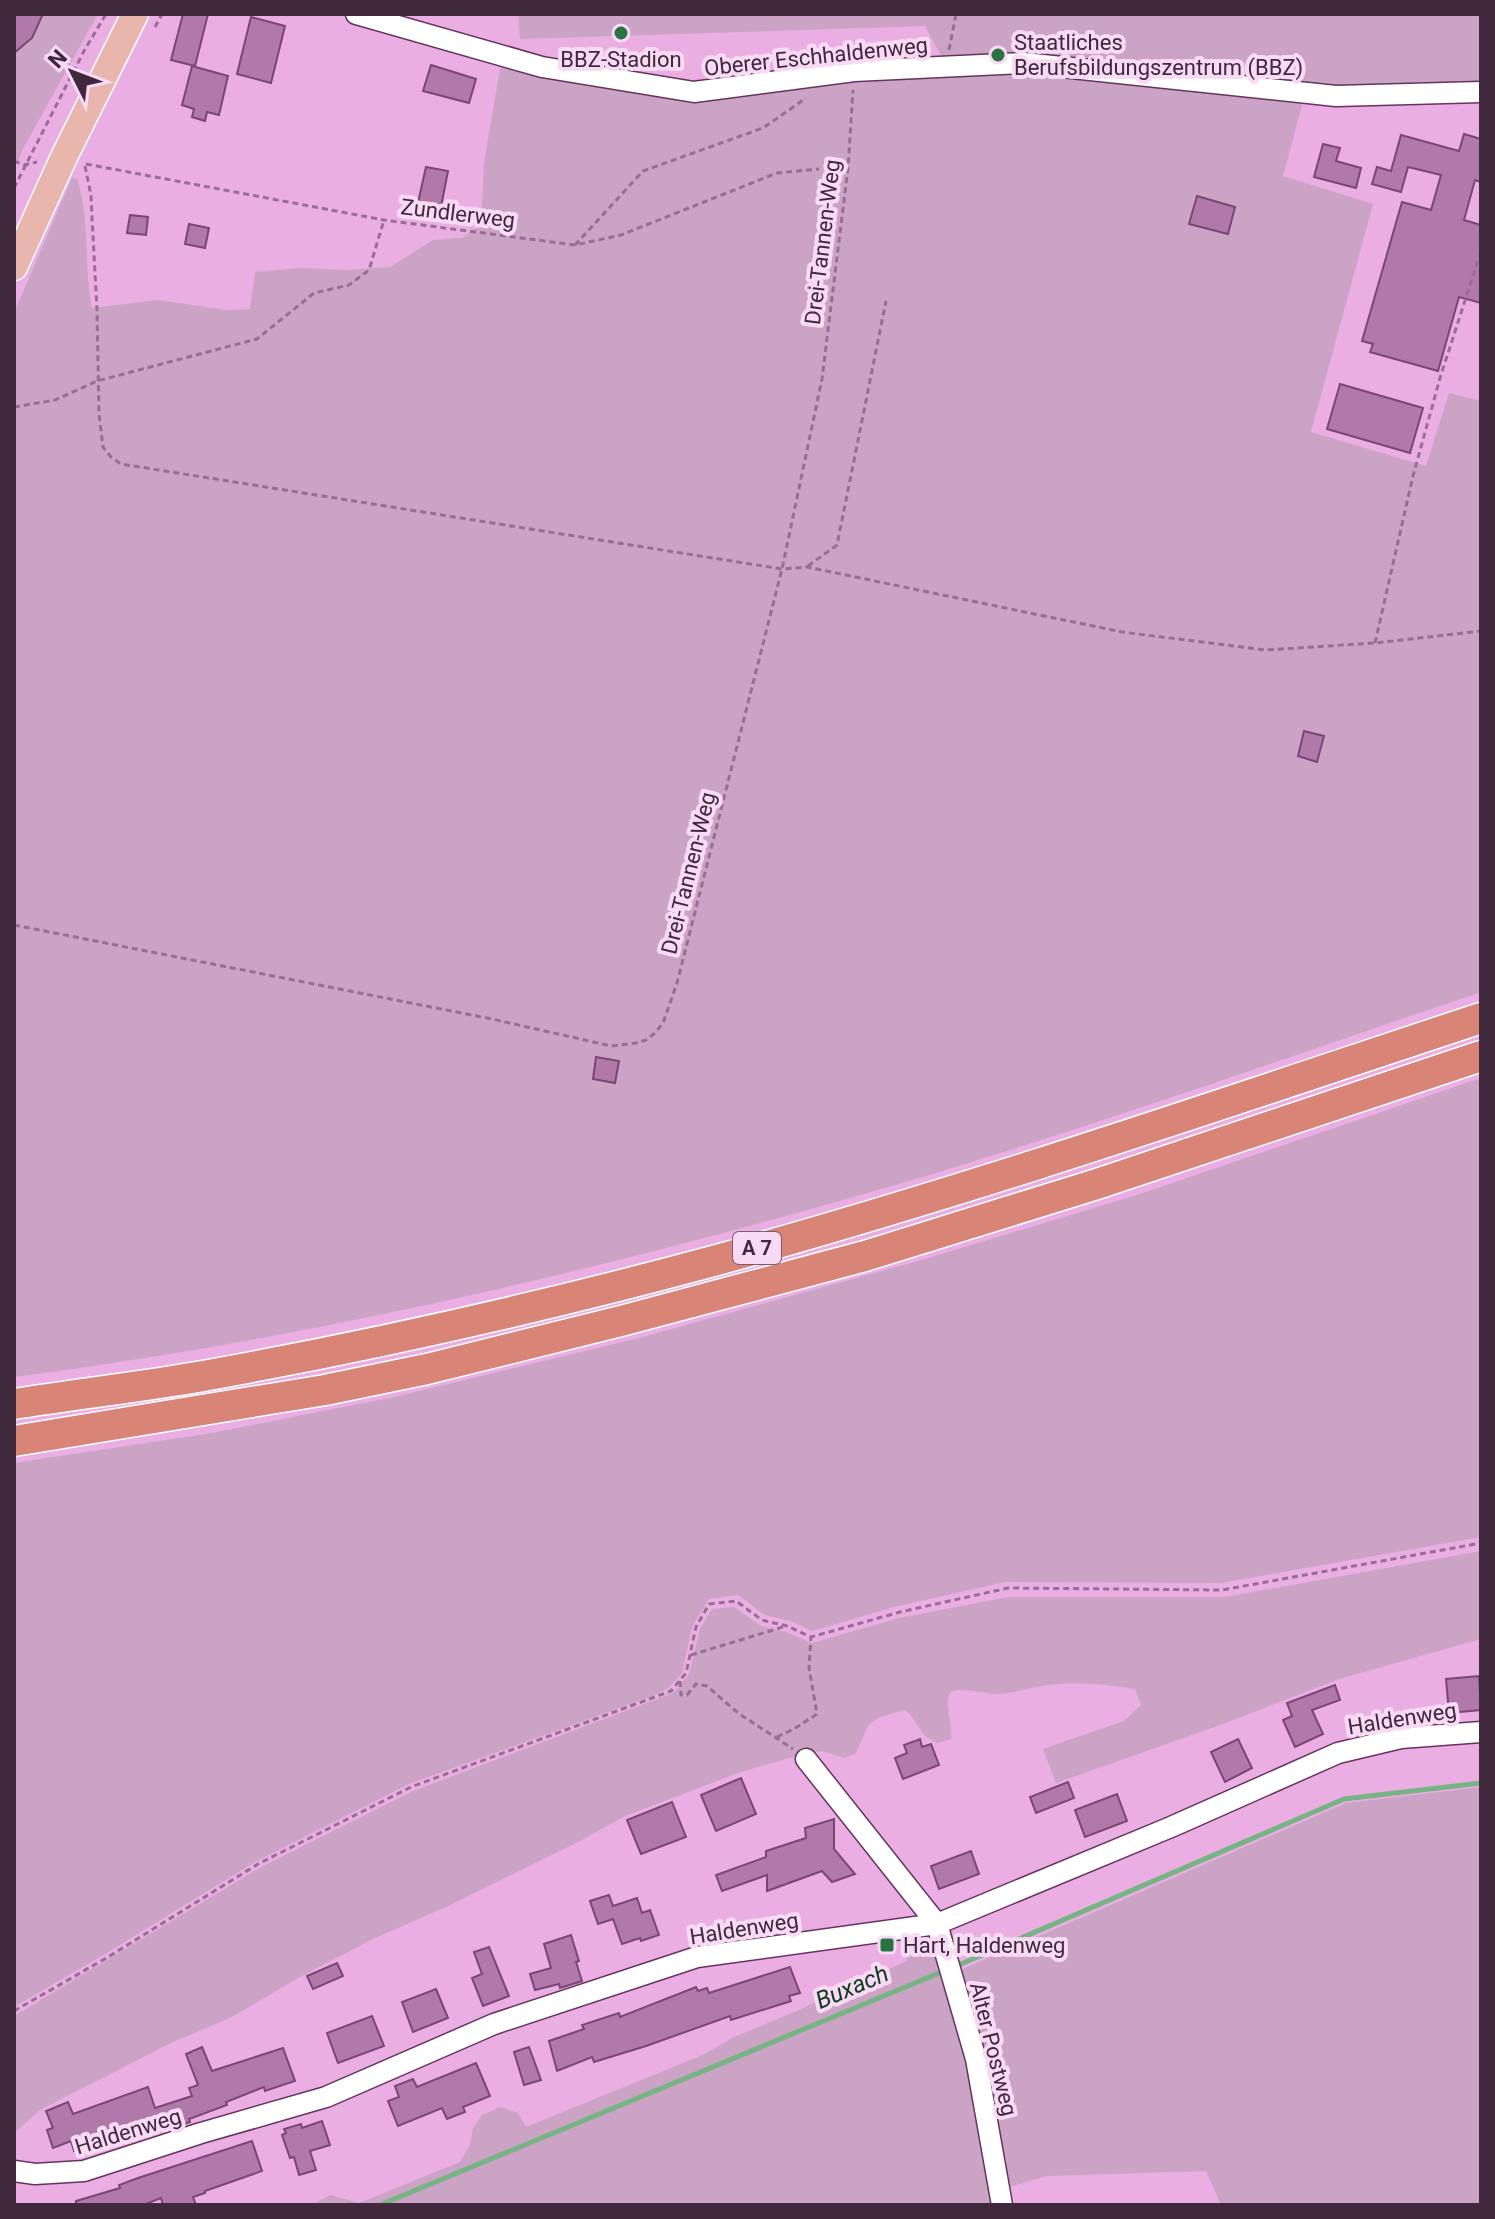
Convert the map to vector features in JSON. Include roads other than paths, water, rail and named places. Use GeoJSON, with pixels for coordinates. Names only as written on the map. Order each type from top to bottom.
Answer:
{"type":"FeatureCollection","features":[{"type":"Feature","properties":{"kind":"highway","name":"A 7"},"geometry":{"type":"LineString","coordinates":[[14,1404],[201,1376],[391,1338],[716,1260],[1027,1168],[1481,1018]]}},
{"type":"Feature","properties":{"kind":"highway","name":"A 7"},"geometry":{"type":"LineString","coordinates":[[14,1441],[325,1390],[427,1369],[621,1321],[865,1256],[1097,1184],[1481,1056]]}},
{"type":"Feature","properties":{"kind":"main road"},"geometry":{"type":"LineString","coordinates":[[14,267],[135,14]]}},
{"type":"Feature","properties":{"kind":"street","name":"Oberer Eschhaldenweg"},"geometry":{"type":"LineString","coordinates":[[356,14],[542,67],[694,92],[848,72],[1024,63],[1336,96],[1481,92]]}},
{"type":"Feature","properties":{"kind":"street","name":"Haldenweg"},"geometry":{"type":"LineString","coordinates":[[14,2171],[35,2174],[84,2171],[326,2097],[494,2024],[697,1957],[937,1924],[1171,1827],[1338,1753],[1401,1738],[1481,1732]]}},
{"type":"Feature","properties":{"kind":"street","name":"Alter Postweg"},"geometry":{"type":"LineString","coordinates":[[806,1759],[937,1924],[976,2059],[1002,2205]]}},
{"type":"Feature","properties":{"kind":"waterway","name":"Buxach"},"geometry":{"type":"LineString","coordinates":[[954,1967],[1344,1799],[1481,1783]]}},
{"type":"Feature","properties":{"kind":"waterway","name":"Buxach"},"geometry":{"type":"LineString","coordinates":[[380,2205],[944,1971]]}},
{"type":"Feature","properties":{"kind":"place","name":"BBZ-Stadion"},"geometry":{"type":"Point","coordinates":[621,33]}},
{"type":"Feature","properties":{"kind":"place","name":"Staatliches Berufsbildungszentrum (BBZ)"},"geometry":{"type":"Point","coordinates":[998,55]}},
{"type":"Feature","properties":{"kind":"place","name":"Hart, Haldenweg"},"geometry":{"type":"Point","coordinates":[887,1945]}}]}
